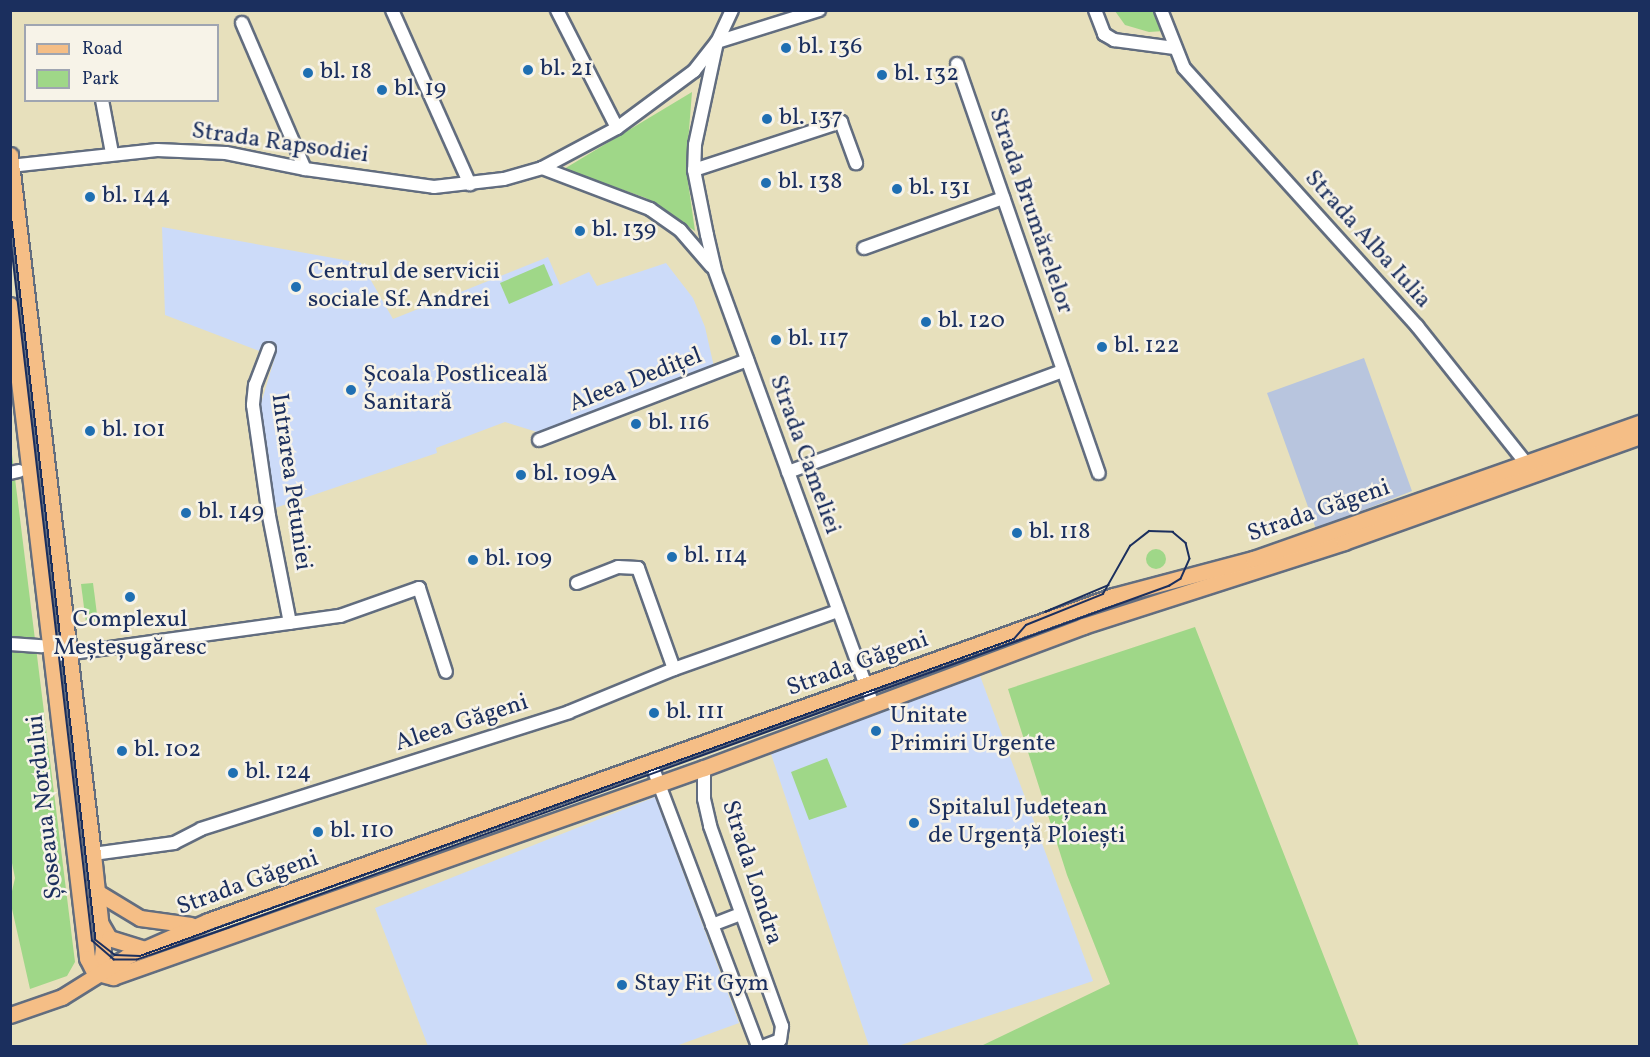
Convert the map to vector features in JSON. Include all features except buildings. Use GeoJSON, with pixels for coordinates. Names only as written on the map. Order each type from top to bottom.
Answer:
{"type":"FeatureCollection","features":[{"type":"Feature","properties":{"kind":"main road","name":"Șoseaua Nordului"},"geometry":{"type":"LineString","coordinates":[[10,305],[47,651],[87,958],[91,970],[100,974],[100,922],[70,652],[76,641],[69,586],[61,578],[11,162]]}},
{"type":"Feature","properties":{"kind":"main road","name":"Strada Găgeni"},"geometry":{"type":"LineString","coordinates":[[100,974],[119,976],[657,785],[872,703],[1640,423]]}},
{"type":"Feature","properties":{"kind":"main road","name":"Strada Găgeni"},"geometry":{"type":"LineString","coordinates":[[10,1015],[62,997],[145,949],[208,921],[1120,594],[1216,578],[1640,436]]}},
{"type":"Feature","properties":{"kind":"main road"},"geometry":{"type":"LineString","coordinates":[[97,892],[125,912],[156,923],[186,926],[208,921]]}},
{"type":"Feature","properties":{"kind":"main road"},"geometry":{"type":"LineString","coordinates":[[100,922],[109,938],[145,949]]}},
{"type":"Feature","properties":{"kind":"street"},"geometry":{"type":"LineString","coordinates":[[392,10],[470,184]]}},
{"type":"Feature","properties":{"kind":"street"},"geometry":{"type":"LineString","coordinates":[[557,10],[617,128]]}},
{"type":"Feature","properties":{"kind":"street","name":"Strada Cameliei"},"geometry":{"type":"LineString","coordinates":[[732,10],[717,42],[699,116],[694,170],[715,272],[872,703]]}},
{"type":"Feature","properties":{"kind":"street"},"geometry":{"type":"LineString","coordinates":[[717,42],[819,10]]}},
{"type":"Feature","properties":{"kind":"street"},"geometry":{"type":"LineString","coordinates":[[1095,10],[1104,34],[1113,40],[1173,48]]}},
{"type":"Feature","properties":{"kind":"street","name":"Strada Alba Iulia"},"geometry":{"type":"LineString","coordinates":[[1161,10],[1173,48],[1184,68],[1417,326],[1526,463]]}},
{"type":"Feature","properties":{"kind":"street"},"geometry":{"type":"LineString","coordinates":[[243,23],[304,169]]}},
{"type":"Feature","properties":{"kind":"street","name":"Strada Rapsodiei"},"geometry":{"type":"LineString","coordinates":[[11,162],[157,150],[226,153],[304,169],[434,186],[504,179],[542,168],[617,128],[694,71],[717,42]]}},
{"type":"Feature","properties":{"kind":"street","name":"Strada Brumărelelor"},"geometry":{"type":"LineString","coordinates":[[957,64],[1099,473]]}},
{"type":"Feature","properties":{"kind":"street"},"geometry":{"type":"LineString","coordinates":[[102,102],[112,153]]}},
{"type":"Feature","properties":{"kind":"street"},"geometry":{"type":"LineString","coordinates":[[694,170],[841,122],[856,163]]}},
{"type":"Feature","properties":{"kind":"street"},"geometry":{"type":"LineString","coordinates":[[542,168],[635,202],[666,219],[693,241],[715,272]]}},
{"type":"Feature","properties":{"kind":"street"},"geometry":{"type":"LineString","coordinates":[[864,248],[1003,198]]}},
{"type":"Feature","properties":{"kind":"street","name":"Intrarea Petuniei"},"geometry":{"type":"LineString","coordinates":[[269,349],[255,384],[253,405],[268,516],[290,623]]}},
{"type":"Feature","properties":{"kind":"street","name":"Aleea Dedițel"},"geometry":{"type":"LineString","coordinates":[[539,440],[747,360]]}},
{"type":"Feature","properties":{"kind":"street"},"geometry":{"type":"LineString","coordinates":[[788,472],[1063,371]]}},
{"type":"Feature","properties":{"kind":"street"},"geometry":{"type":"LineString","coordinates":[[577,583],[618,567],[638,568],[674,669]]}},
{"type":"Feature","properties":{"kind":"street"},"geometry":{"type":"LineString","coordinates":[[10,644],[47,651],[70,652],[290,623],[340,616],[419,588],[446,672]]}},
{"type":"Feature","properties":{"kind":"street","name":"Aleea Găgeni"},"geometry":{"type":"LineString","coordinates":[[93,854],[174,843],[201,829],[568,712],[674,669],[838,611]]}},
{"type":"Feature","properties":{"kind":"street"},"geometry":{"type":"LineString","coordinates":[[651,763],[657,785],[758,1047]]}},
{"type":"Feature","properties":{"kind":"street","name":"Strada Londra"},"geometry":{"type":"LineString","coordinates":[[704,768],[704,799],[710,826],[782,1026],[785,1041],[764,1047]]}},
{"type":"Feature","properties":{"kind":"street"},"geometry":{"type":"LineString","coordinates":[[712,925],[741,914]]}},
{"type":"Feature","properties":{"kind":"shaded area"},"geometry":{"type":"Polygon","coordinates":[[[162,227],[361,263],[393,319],[548,257],[560,285],[589,272],[597,286],[666,263],[693,298],[705,327],[714,367],[537,432],[505,422],[436,448],[437,453],[275,508],[259,410],[275,357],[165,315],[162,227]]]}},
{"type":"Feature","properties":{"kind":"shaded area"},"geometry":{"type":"Polygon","coordinates":[[[1364,358],[1412,491],[1316,529],[1267,393],[1364,358]]]}},
{"type":"Feature","properties":{"kind":"shaded area","name":"Spitalul Județean de Urgență Ploiești"},"geometry":{"type":"Polygon","coordinates":[[[979,673],[1093,981],[898,1046],[869,1046],[769,748],[979,673]]]}},
{"type":"Feature","properties":{"kind":"shaded area"},"geometry":{"type":"Polygon","coordinates":[[[655,797],[739,1023],[676,1046],[428,1046],[375,908],[655,797]]]}},
{"type":"Feature","properties":{"kind":"green space"},"geometry":{"type":"Polygon","coordinates":[[[1115,11],[1166,11],[1164,31],[1149,32],[1125,25],[1115,11]]]}},
{"type":"Feature","properties":{"kind":"green space"},"geometry":{"type":"Polygon","coordinates":[[[692,92],[686,168],[695,231],[646,198],[564,169],[692,92]]]}},
{"type":"Feature","properties":{"kind":"green space"},"geometry":{"type":"Polygon","coordinates":[[[544,264],[553,285],[509,304],[500,283],[544,264]]]}},
{"type":"Feature","properties":{"kind":"green space"},"geometry":{"type":"Polygon","coordinates":[[[10,438],[75,962],[67,976],[30,989],[10,900],[15,878],[10,853],[10,438]]]}},
{"type":"Feature","properties":{"kind":"green space"},"geometry":{"type":"Polygon","coordinates":[[[1156,549],[1163,552],[1166,559],[1163,566],[1156,569],[1149,566],[1146,559],[1149,552],[1156,549]]]}},
{"type":"Feature","properties":{"kind":"green space"},"geometry":{"type":"Polygon","coordinates":[[[93,583],[98,622],[86,623],[81,584],[93,583]]]}},
{"type":"Feature","properties":{"kind":"green space"},"geometry":{"type":"Polygon","coordinates":[[[1195,627],[1359,1046],[981,1046],[1110,984],[1067,875],[1008,689],[1195,627]]]}},
{"type":"Feature","properties":{"kind":"green space"},"geometry":{"type":"Polygon","coordinates":[[[827,758],[847,807],[809,820],[791,772],[827,758]]]}},
{"type":"Feature","properties":{"kind":"tram line"},"geometry":{"type":"LineString","coordinates":[[10,204],[96,940],[115,955],[140,956],[1014,639],[1026,625],[1103,594],[1130,546],[1149,531],[1173,532],[1186,543],[1190,559],[1181,579],[1170,586],[229,928],[137,960],[114,960],[92,941],[10,236]]}},
{"type":"Feature","properties":{"kind":"tram line"},"geometry":{"type":"LineString","coordinates":[[1045,612],[1109,585]]}},
{"type":"Feature","properties":{"kind":"place","name":"bl. 136"},"geometry":{"type":"Point","coordinates":[786,48]}},
{"type":"Feature","properties":{"kind":"place","name":"bl. 21"},"geometry":{"type":"Point","coordinates":[528,70]}},
{"type":"Feature","properties":{"kind":"place","name":"bl. 18"},"geometry":{"type":"Point","coordinates":[308,73]}},
{"type":"Feature","properties":{"kind":"place","name":"bl. 132"},"geometry":{"type":"Point","coordinates":[882,75]}},
{"type":"Feature","properties":{"kind":"place","name":"bl. 19"},"geometry":{"type":"Point","coordinates":[382,90]}},
{"type":"Feature","properties":{"kind":"place","name":"bl. 137"},"geometry":{"type":"Point","coordinates":[767,119]}},
{"type":"Feature","properties":{"kind":"place","name":"bl. 138"},"geometry":{"type":"Point","coordinates":[766,183]}},
{"type":"Feature","properties":{"kind":"place","name":"bl. 131"},"geometry":{"type":"Point","coordinates":[897,189]}},
{"type":"Feature","properties":{"kind":"place","name":"bl. 144"},"geometry":{"type":"Point","coordinates":[90,197]}},
{"type":"Feature","properties":{"kind":"place","name":"bl. 139"},"geometry":{"type":"Point","coordinates":[580,231]}},
{"type":"Feature","properties":{"kind":"place","name":"Centrul de servicii sociale Sf. Andrei"},"geometry":{"type":"Point","coordinates":[296,287]}},
{"type":"Feature","properties":{"kind":"place","name":"bl. 120"},"geometry":{"type":"Point","coordinates":[926,322]}},
{"type":"Feature","properties":{"kind":"place","name":"bl. 117"},"geometry":{"type":"Point","coordinates":[776,340]}},
{"type":"Feature","properties":{"kind":"place","name":"bl. 122"},"geometry":{"type":"Point","coordinates":[1102,347]}},
{"type":"Feature","properties":{"kind":"place","name":"Școala Postliceală Sanitară"},"geometry":{"type":"Point","coordinates":[351,390]}},
{"type":"Feature","properties":{"kind":"place","name":"bl. 116"},"geometry":{"type":"Point","coordinates":[636,424]}},
{"type":"Feature","properties":{"kind":"place","name":"bl. 101"},"geometry":{"type":"Point","coordinates":[90,431]}},
{"type":"Feature","properties":{"kind":"place","name":"bl. 109A"},"geometry":{"type":"Point","coordinates":[521,475]}},
{"type":"Feature","properties":{"kind":"place","name":"bl. 149"},"geometry":{"type":"Point","coordinates":[186,513]}},
{"type":"Feature","properties":{"kind":"place","name":"bl. 118"},"geometry":{"type":"Point","coordinates":[1017,533]}},
{"type":"Feature","properties":{"kind":"place","name":"bl. 114"},"geometry":{"type":"Point","coordinates":[672,557]}},
{"type":"Feature","properties":{"kind":"place","name":"bl. 109"},"geometry":{"type":"Point","coordinates":[473,560]}},
{"type":"Feature","properties":{"kind":"place","name":"Complexul Meșteșugăresc"},"geometry":{"type":"Point","coordinates":[130,597]}},
{"type":"Feature","properties":{"kind":"place","name":"bl. 111"},"geometry":{"type":"Point","coordinates":[654,713]}},
{"type":"Feature","properties":{"kind":"place","name":"Unitate Primiri Urgente"},"geometry":{"type":"Point","coordinates":[876,731]}},
{"type":"Feature","properties":{"kind":"place","name":"bl. 102"},"geometry":{"type":"Point","coordinates":[122,751]}},
{"type":"Feature","properties":{"kind":"place","name":"bl. 124"},"geometry":{"type":"Point","coordinates":[233,773]}},
{"type":"Feature","properties":{"kind":"place","name":"Spitalul Județean de Urgență Ploiești"},"geometry":{"type":"Point","coordinates":[914,823]}},
{"type":"Feature","properties":{"kind":"place","name":"bl. 110"},"geometry":{"type":"Point","coordinates":[318,832]}},
{"type":"Feature","properties":{"kind":"place","name":"Stay Fit Gym"},"geometry":{"type":"Point","coordinates":[622,985]}}]}
